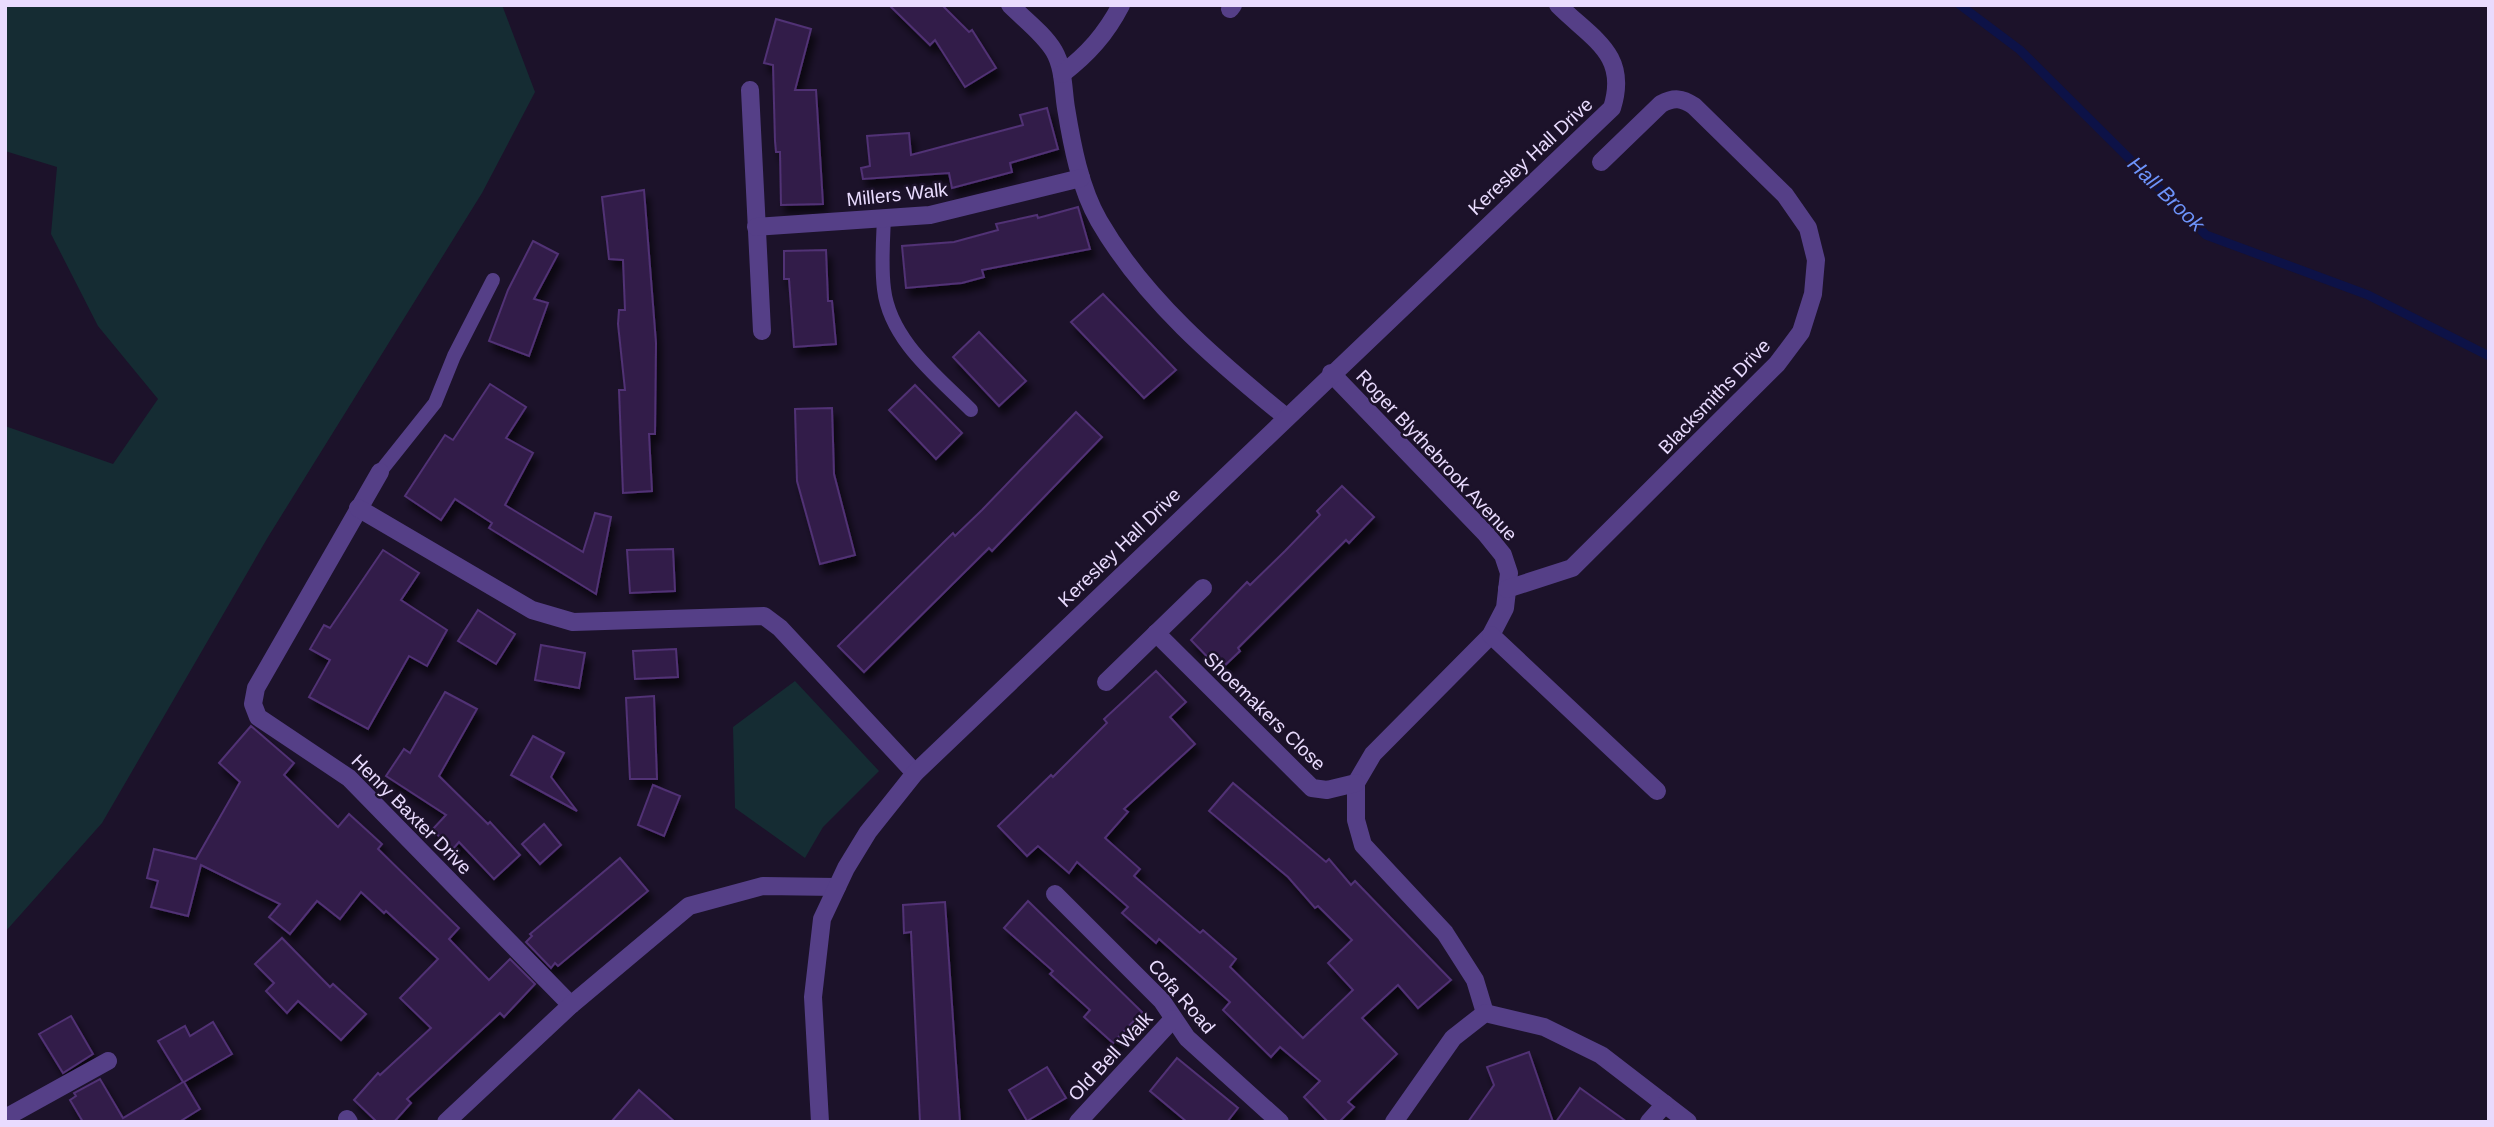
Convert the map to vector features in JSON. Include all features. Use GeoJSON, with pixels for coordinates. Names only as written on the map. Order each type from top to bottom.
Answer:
{"type":"FeatureCollection","features":[{"type":"Feature","properties":{"kind":"street"},"geometry":{"type":"LineString","coordinates":[[1010,5],[1054,51],[1062,74],[1066,110],[1082,178],[1098,220],[1157,296],[1213,357],[1286,417]]}},
{"type":"Feature","properties":{"kind":"street"},"geometry":{"type":"LineString","coordinates":[[1062,74],[1085,57],[1109,29],[1121,5]]}},
{"type":"Feature","properties":{"kind":"street","name":"Keresley Hall Drive"},"geometry":{"type":"LineString","coordinates":[[820,1122],[813,997],[822,919],[868,832],[915,773],[1331,373],[1612,108],[1618,87],[1615,66],[1605,50],[1558,5]]}},
{"type":"Feature","properties":{"kind":"street"},"geometry":{"type":"LineString","coordinates":[[750,90],[762,331]]}},
{"type":"Feature","properties":{"kind":"street","name":"Blacksmiths Drive"},"geometry":{"type":"LineString","coordinates":[[1507,589],[1572,568],[1777,364],[1801,332],[1813,294],[1816,260],[1808,228],[1785,195],[1695,106],[1684,99],[1671,99],[1661,104],[1601,162]]}},
{"type":"Feature","properties":{"kind":"street","name":"Millers Walk"},"geometry":{"type":"LineString","coordinates":[[756,227],[930,215],[1082,178]]}},
{"type":"Feature","properties":{"kind":"street","name":"Roger Blythebrook Avenue"},"geometry":{"type":"LineString","coordinates":[[1331,373],[1503,555],[1509,573],[1505,608],[1491,635],[1373,754],[1356,783]]}},
{"type":"Feature","properties":{"kind":"street","name":"Henry Baxter Drive"},"geometry":{"type":"LineString","coordinates":[[380,472],[256,688],[253,704],[258,716],[349,778],[571,1006]]}},
{"type":"Feature","properties":{"kind":"street"},"geometry":{"type":"LineString","coordinates":[[358,508],[532,610],[573,621],[764,616],[780,628],[915,773]]}},
{"type":"Feature","properties":{"kind":"street"},"geometry":{"type":"LineString","coordinates":[[1107,682],[1203,587]]}},
{"type":"Feature","properties":{"kind":"street","name":"Shoemakers Close"},"geometry":{"type":"LineString","coordinates":[[1156,633],[1312,788],[1327,790],[1356,783]]}},
{"type":"Feature","properties":{"kind":"street"},"geometry":{"type":"LineString","coordinates":[[1491,635],[1657,791]]}},
{"type":"Feature","properties":{"kind":"street"},"geometry":{"type":"LineString","coordinates":[[1356,783],[1356,820],[1363,845],[1446,933],[1475,980],[1485,1013]]}},
{"type":"Feature","properties":{"kind":"street"},"geometry":{"type":"LineString","coordinates":[[446,1122],[571,1006],[689,906],[763,886],[837,887]]}},
{"type":"Feature","properties":{"kind":"street","name":"Cofa Road"},"geometry":{"type":"LineString","coordinates":[[1055,894],[1162,1001],[1187,1038],[1280,1122]]}},
{"type":"Feature","properties":{"kind":"street"},"geometry":{"type":"LineString","coordinates":[[1485,1013],[1544,1027],[1601,1055],[1688,1122]]}},
{"type":"Feature","properties":{"kind":"street"},"geometry":{"type":"LineString","coordinates":[[1394,1122],[1453,1038],[1485,1013]]}},
{"type":"Feature","properties":{"kind":"street","name":"Old Bell Walk"},"geometry":{"type":"LineString","coordinates":[[1077,1122],[1173,1019]]}},
{"type":"Feature","properties":{"kind":"street"},"geometry":{"type":"LineString","coordinates":[[5,1118],[108,1061]]}},
{"type":"Feature","properties":{"kind":"street"},"geometry":{"type":"LineString","coordinates":[[1649,1122],[1665,1104]]}},
{"type":"Feature","properties":{"kind":"lane"},"geometry":{"type":"LineString","coordinates":[[884,218],[883,287],[892,318],[914,354],[971,410]]}},
{"type":"Feature","properties":{"kind":"lane"},"geometry":{"type":"LineString","coordinates":[[380,472],[435,403],[454,356],[493,280]]}},
{"type":"Feature","properties":{"kind":"shaded area"},"geometry":{"type":"Polygon","coordinates":[[[5,5],[502,5],[535,92],[482,193],[268,537],[102,823],[5,932],[5,426],[113,464],[158,399],[98,326],[51,234],[57,167],[5,151],[5,5]]]}},
{"type":"Feature","properties":{"kind":"shaded area"},"geometry":{"type":"Polygon","coordinates":[[[795,681],[879,771],[823,827],[805,858],[735,808],[733,727],[795,681]]]}},
{"type":"Feature","properties":{"kind":"building"},"geometry":{"type":"Polygon","coordinates":[[[889,5],[942,5],[969,32],[972,30],[996,68],[965,87],[935,40],[930,45],[889,5]]]}},
{"type":"Feature","properties":{"kind":"building"},"geometry":{"type":"Polygon","coordinates":[[[776,19],[811,29],[795,90],[816,90],[823,204],[781,205],[780,152],[776,152],[775,141],[773,65],[764,63],[776,19]]]}},
{"type":"Feature","properties":{"kind":"building"},"geometry":{"type":"Polygon","coordinates":[[[1047,108],[1058,149],[1010,163],[1012,172],[952,188],[949,173],[863,179],[861,168],[870,166],[867,136],[909,133],[911,155],[1023,125],[1020,115],[1047,108]]]}},
{"type":"Feature","properties":{"kind":"building"},"geometry":{"type":"Polygon","coordinates":[[[644,190],[656,343],[655,434],[649,434],[652,491],[623,493],[619,390],[625,390],[618,324],[619,310],[625,310],[623,260],[609,259],[602,197],[644,190]]]}},
{"type":"Feature","properties":{"kind":"building"},"geometry":{"type":"Polygon","coordinates":[[[1078,207],[1090,249],[982,270],[984,277],[962,283],[906,288],[902,246],[954,242],[998,230],[996,224],[1037,215],[1038,218],[1078,207]]]}},
{"type":"Feature","properties":{"kind":"building"},"geometry":{"type":"Polygon","coordinates":[[[533,241],[558,254],[534,299],[548,303],[529,356],[489,341],[508,290],[533,241]]]}},
{"type":"Feature","properties":{"kind":"building"},"geometry":{"type":"Polygon","coordinates":[[[826,250],[828,301],[832,301],[836,344],[794,347],[789,279],[784,279],[784,251],[826,250]]]}},
{"type":"Feature","properties":{"kind":"building"},"geometry":{"type":"Polygon","coordinates":[[[1103,294],[1176,370],[1144,398],[1071,322],[1103,294]]]}},
{"type":"Feature","properties":{"kind":"building"},"geometry":{"type":"Polygon","coordinates":[[[979,332],[1026,381],[999,406],[953,357],[979,332]]]}},
{"type":"Feature","properties":{"kind":"building"},"geometry":{"type":"Polygon","coordinates":[[[490,384],[526,407],[506,438],[533,453],[505,505],[583,552],[595,513],[611,517],[596,594],[489,528],[492,523],[455,499],[441,520],[405,496],[445,435],[453,440],[490,384]]]}},
{"type":"Feature","properties":{"kind":"building"},"geometry":{"type":"Polygon","coordinates":[[[915,385],[962,433],[936,459],[889,410],[915,385]]]}},
{"type":"Feature","properties":{"kind":"building"},"geometry":{"type":"Polygon","coordinates":[[[832,408],[834,474],[855,555],[820,564],[797,481],[795,409],[832,408]]]}},
{"type":"Feature","properties":{"kind":"building"},"geometry":{"type":"Polygon","coordinates":[[[1076,412],[1102,437],[992,551],[989,548],[864,672],[838,646],[953,533],[955,536],[982,510],[1076,412]]]}},
{"type":"Feature","properties":{"kind":"building"},"geometry":{"type":"Polygon","coordinates":[[[1342,486],[1374,517],[1349,543],[1346,540],[1238,648],[1240,651],[1220,670],[1191,640],[1247,582],[1250,585],[1285,551],[1320,515],[1317,511],[1342,486]]]}},
{"type":"Feature","properties":{"kind":"building"},"geometry":{"type":"Polygon","coordinates":[[[673,549],[675,591],[630,593],[627,550],[673,549]]]}},
{"type":"Feature","properties":{"kind":"building"},"geometry":{"type":"Polygon","coordinates":[[[383,550],[419,573],[401,600],[447,630],[427,666],[409,656],[368,729],[309,697],[330,660],[310,649],[324,625],[330,628],[383,550]]]}},
{"type":"Feature","properties":{"kind":"building"},"geometry":{"type":"Polygon","coordinates":[[[478,610],[515,634],[496,664],[458,641],[478,610]]]}},
{"type":"Feature","properties":{"kind":"building"},"geometry":{"type":"Polygon","coordinates":[[[541,645],[585,653],[579,688],[535,680],[541,645]]]}},
{"type":"Feature","properties":{"kind":"building"},"geometry":{"type":"Polygon","coordinates":[[[676,649],[678,677],[635,679],[633,651],[676,649]]]}},
{"type":"Feature","properties":{"kind":"building"},"geometry":{"type":"Polygon","coordinates":[[[1156,671],[1186,702],[1170,717],[1195,744],[1124,809],[1128,812],[1105,838],[1140,869],[1134,876],[1200,933],[1203,930],[1236,959],[1230,967],[1303,1038],[1353,990],[1328,963],[1352,940],[1318,906],[1315,908],[1288,877],[1209,811],[1233,783],[1326,862],[1329,859],[1351,885],[1355,881],[1451,980],[1418,1008],[1398,985],[1362,1018],[1397,1054],[1348,1102],[1354,1107],[1339,1122],[1328,1122],[1304,1097],[1320,1081],[1280,1047],[1271,1057],[1223,1010],[1230,1002],[1159,939],[1156,943],[1122,913],[1128,907],[1077,862],[1069,873],[1038,846],[1027,856],[998,826],[1051,775],[1053,777],[1107,723],[1104,719],[1156,671]]]}},
{"type":"Feature","properties":{"kind":"building"},"geometry":{"type":"Polygon","coordinates":[[[445,692],[477,709],[439,776],[488,824],[490,822],[520,855],[494,879],[459,842],[453,849],[432,830],[446,815],[386,776],[404,749],[410,753],[445,692]]]}},
{"type":"Feature","properties":{"kind":"building"},"geometry":{"type":"Polygon","coordinates":[[[654,696],[657,779],[630,779],[626,698],[654,696]]]}},
{"type":"Feature","properties":{"kind":"building"},"geometry":{"type":"Polygon","coordinates":[[[251,726],[294,763],[284,775],[338,827],[349,814],[382,844],[378,849],[459,928],[449,939],[489,980],[510,959],[535,984],[504,1017],[500,1013],[407,1099],[411,1103],[394,1122],[377,1122],[354,1100],[378,1073],[380,1075],[431,1028],[400,998],[438,959],[386,911],[384,913],[361,892],[340,919],[317,901],[290,934],[269,917],[280,904],[201,865],[188,916],[151,907],[158,881],[147,878],[154,849],[196,859],[240,782],[219,763],[251,726]]]}},
{"type":"Feature","properties":{"kind":"building"},"geometry":{"type":"Polygon","coordinates":[[[533,736],[564,753],[551,777],[577,811],[511,775],[533,736]]]}},
{"type":"Feature","properties":{"kind":"building"},"geometry":{"type":"Polygon","coordinates":[[[653,785],[680,796],[664,836],[638,825],[653,785]]]}},
{"type":"Feature","properties":{"kind":"building"},"geometry":{"type":"Polygon","coordinates":[[[544,824],[561,845],[540,864],[522,844],[544,824]]]}},
{"type":"Feature","properties":{"kind":"building"},"geometry":{"type":"Polygon","coordinates":[[[620,858],[648,891],[558,966],[555,963],[551,968],[526,942],[532,936],[530,934],[620,858]]]}},
{"type":"Feature","properties":{"kind":"building"},"geometry":{"type":"Polygon","coordinates":[[[1028,901],[1142,1012],[1113,1043],[1084,1017],[1090,1010],[1050,974],[1053,971],[1004,928],[1028,901]]]}},
{"type":"Feature","properties":{"kind":"building"},"geometry":{"type":"Polygon","coordinates":[[[945,902],[960,1122],[920,1122],[911,932],[904,933],[903,905],[945,902]]]}},
{"type":"Feature","properties":{"kind":"building"},"geometry":{"type":"Polygon","coordinates":[[[282,938],[330,987],[333,984],[366,1014],[341,1040],[298,1001],[287,1013],[266,991],[274,983],[255,964],[282,938]]]}},
{"type":"Feature","properties":{"kind":"building"},"geometry":{"type":"Polygon","coordinates":[[[71,1016],[93,1054],[63,1073],[39,1034],[71,1016]]]}},
{"type":"Feature","properties":{"kind":"building"},"geometry":{"type":"Polygon","coordinates":[[[213,1022],[232,1054],[184,1082],[200,1109],[179,1122],[83,1122],[70,1100],[76,1096],[74,1093],[100,1079],[123,1118],[183,1082],[158,1041],[185,1026],[190,1036],[213,1022]]]}},
{"type":"Feature","properties":{"kind":"building"},"geometry":{"type":"Polygon","coordinates":[[[1529,1052],[1553,1122],[1468,1122],[1494,1085],[1487,1067],[1529,1052]]]}},
{"type":"Feature","properties":{"kind":"building"},"geometry":{"type":"Polygon","coordinates":[[[1177,1058],[1238,1108],[1227,1122],[1187,1122],[1150,1091],[1177,1058]]]}},
{"type":"Feature","properties":{"kind":"building"},"geometry":{"type":"Polygon","coordinates":[[[1047,1067],[1066,1098],[1027,1121],[1009,1090],[1047,1067]]]}},
{"type":"Feature","properties":{"kind":"building"},"geometry":{"type":"Polygon","coordinates":[[[1580,1088],[1627,1122],[1556,1122],[1580,1088]]]}},
{"type":"Feature","properties":{"kind":"building"},"geometry":{"type":"Polygon","coordinates":[[[639,1090],[675,1122],[611,1122],[639,1090]]]}},
{"type":"Feature","properties":{"kind":"waterway","name":"Hall Brook"},"geometry":{"type":"LineString","coordinates":[[1960,5],[2020,50],[2206,235],[2368,295],[2489,356]]}}]}
